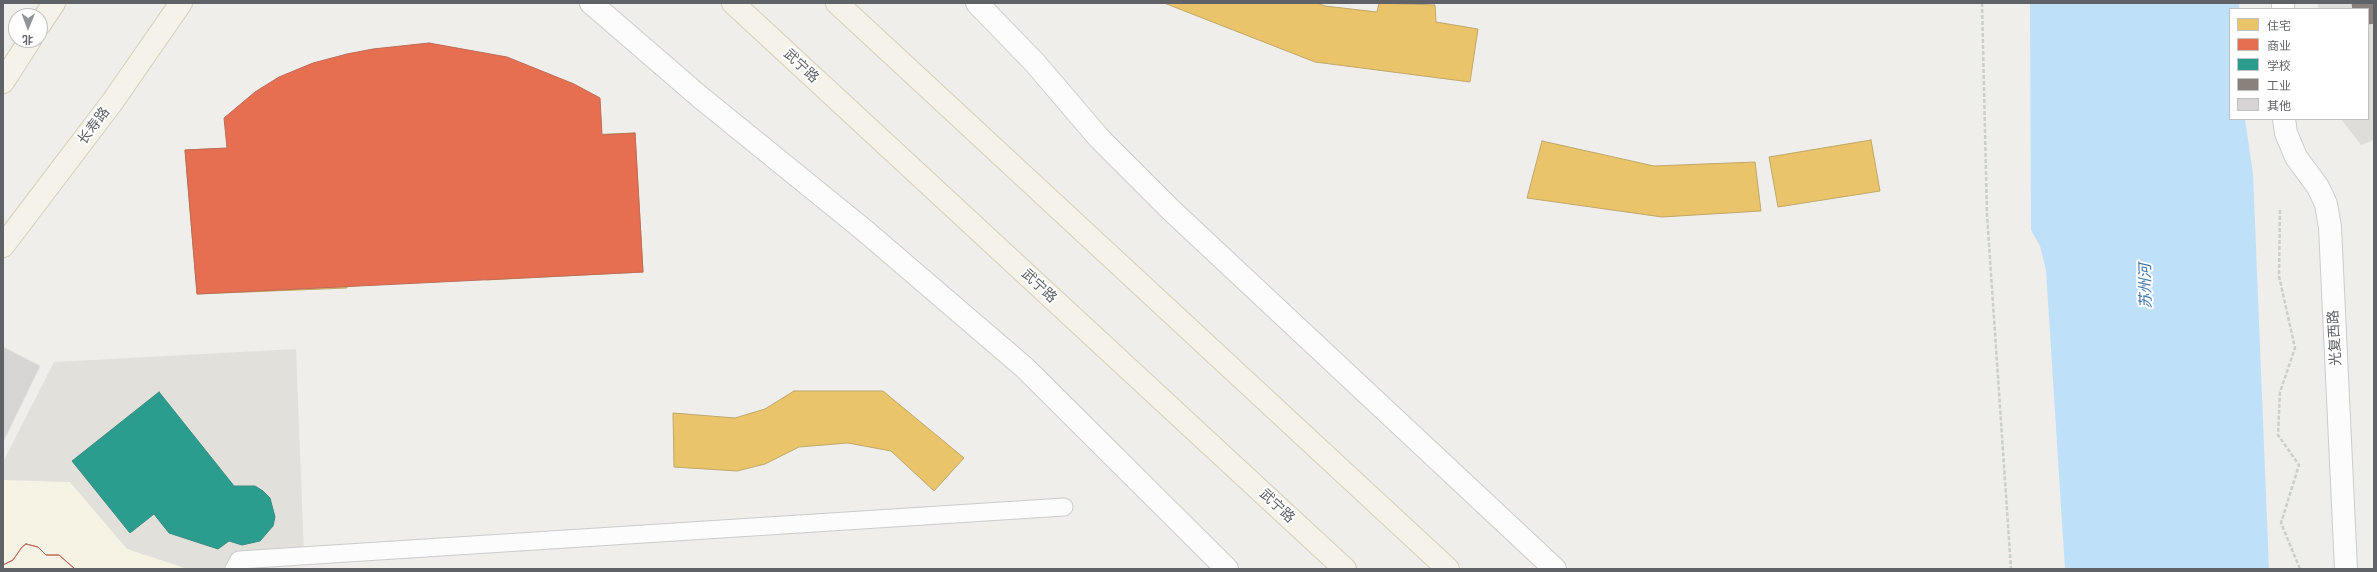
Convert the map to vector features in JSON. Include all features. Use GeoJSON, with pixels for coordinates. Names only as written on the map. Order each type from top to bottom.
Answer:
{"type":"FeatureCollection","features":[{"type":"Feature","properties":{"kind":"main road"},"geometry":{"type":"LineString","coordinates":[[48,12],[54,3]]}},
{"type":"Feature","properties":{"kind":"main road","name":"长寿路"},"geometry":{"type":"LineString","coordinates":[[3,246],[113,100],[181,3]]}},
{"type":"Feature","properties":{"kind":"main road","name":"武宁路"},"geometry":{"type":"LineString","coordinates":[[733,3],[1345,569]]}},
{"type":"Feature","properties":{"kind":"main road"},"geometry":{"type":"LineString","coordinates":[[837,3],[1448,569]]}},
{"type":"Feature","properties":{"kind":"main road"},"geometry":{"type":"LineString","coordinates":[[3,82],[25,48]]}},
{"type":"Feature","properties":{"kind":"street"},"geometry":{"type":"LineString","coordinates":[[591,3],[700,97],[864,230],[1025,368],[1227,569]]}},
{"type":"Feature","properties":{"kind":"street"},"geometry":{"type":"LineString","coordinates":[[977,3],[1035,64],[1099,138],[1171,210],[1556,569]]}},
{"type":"Feature","properties":{"kind":"street","name":"光复西路"},"geometry":{"type":"LineString","coordinates":[[2284,120],[2286,134],[2296,157],[2318,187],[2326,204],[2330,227],[2346,569]]}},
{"type":"Feature","properties":{"kind":"lane"},"geometry":{"type":"LineString","coordinates":[[234,569],[239,560],[1064,507]]}},
{"type":"Feature","properties":{"kind":"path"},"geometry":{"type":"LineString","coordinates":[[1982,3],[1987,214],[2011,569]]}},
{"type":"Feature","properties":{"kind":"path"},"geometry":{"type":"LineString","coordinates":[[2280,210],[2279,276],[2295,348],[2280,392],[2278,435],[2299,465],[2281,523],[2300,569]]}},
{"type":"Feature","properties":{"kind":"shaded area"},"geometry":{"type":"Polygon","coordinates":[[[2318,3],[2374,3],[2374,140],[2361,145],[2342,120],[2369,120],[2369,8],[2318,8],[2318,3]]]}},
{"type":"Feature","properties":{"kind":"shaded area"},"geometry":{"type":"Polygon","coordinates":[[[296,349],[304,556],[234,569],[188,569],[127,549],[70,482],[3,480],[3,462],[54,362],[296,349]]]}},
{"type":"Feature","properties":{"kind":"shaded area"},"geometry":{"type":"Polygon","coordinates":[[[3,480],[70,482],[127,549],[188,569],[3,569],[3,480]]]}},
{"type":"Feature","properties":{"kind":"water","name":"苏州河"},"geometry":{"type":"Polygon","coordinates":[[[2030,3],[2239,3],[2239,8],[2229,8],[2229,120],[2245,120],[2253,174],[2269,569],[2065,569],[2046,270],[2040,246],[2031,230],[2030,3]]]}},
{"type":"Feature","properties":{"kind":"building: 住宅"},"geometry":{"type":"Polygon","coordinates":[[[1164,3],[1317,3],[1325,6],[1377,12],[1379,3],[1435,5],[1436,22],[1478,29],[1470,82],[1315,62],[1164,3]]]}},
{"type":"Feature","properties":{"kind":"building: 住宅"},"geometry":{"type":"Polygon","coordinates":[[[635,133],[643,272],[486,280],[474,139],[635,133]]]}},
{"type":"Feature","properties":{"kind":"building: 住宅"},"geometry":{"type":"Polygon","coordinates":[[[1871,140],[1880,191],[1778,207],[1769,157],[1871,140]]]}},
{"type":"Feature","properties":{"kind":"building: 住宅"},"geometry":{"type":"Polygon","coordinates":[[[1542,141],[1654,166],[1755,162],[1761,211],[1662,217],[1527,198],[1542,141]]]}},
{"type":"Feature","properties":{"kind":"building: 住宅"},"geometry":{"type":"Polygon","coordinates":[[[334,144],[347,288],[197,294],[185,150],[334,144]]]}},
{"type":"Feature","properties":{"kind":"building: 住宅"},"geometry":{"type":"Polygon","coordinates":[[[794,391],[883,391],[964,458],[934,491],[891,451],[848,443],[799,447],[765,464],[737,471],[674,467],[673,413],[735,418],[765,409],[794,391]]]}},
{"type":"Feature","properties":{"kind":"building: 商业"},"geometry":{"type":"Polygon","coordinates":[[[429,43],[507,57],[574,84],[600,98],[602,135],[635,133],[643,272],[197,294],[185,150],[227,148],[224,118],[255,92],[279,77],[313,63],[347,54],[373,49],[429,43]]]}},
{"type":"Feature","properties":{"kind":"building: 商业"},"geometry":{"type":"Polygon","coordinates":[[[26,544],[38,547],[46,555],[59,555],[75,569],[3,569],[3,565],[13,560],[22,547],[26,544]]]}},
{"type":"Feature","properties":{"kind":"building: 商业"},"geometry":{"type":"Polygon","coordinates":[[[26,544],[38,547],[46,555],[59,555],[75,569],[3,569],[3,565],[13,560],[22,547],[26,544]]]}},
{"type":"Feature","properties":{"kind":"building: 学校"},"geometry":{"type":"Polygon","coordinates":[[[159,392],[234,486],[255,486],[270,498],[275,517],[273,526],[260,541],[242,545],[229,541],[218,549],[169,533],[154,514],[130,533],[72,461],[159,392]]]}},
{"type":"Feature","properties":{"kind":"building: 工业"},"geometry":{"type":"Polygon","coordinates":[[[2352,3],[2374,3],[2374,23],[2369,24],[2369,8],[2353,8],[2352,3]]]}},
{"type":"Feature","properties":{"kind":"building: 其他"},"geometry":{"type":"Polygon","coordinates":[[[3,347],[40,366],[3,442],[3,347]]]}}]}
